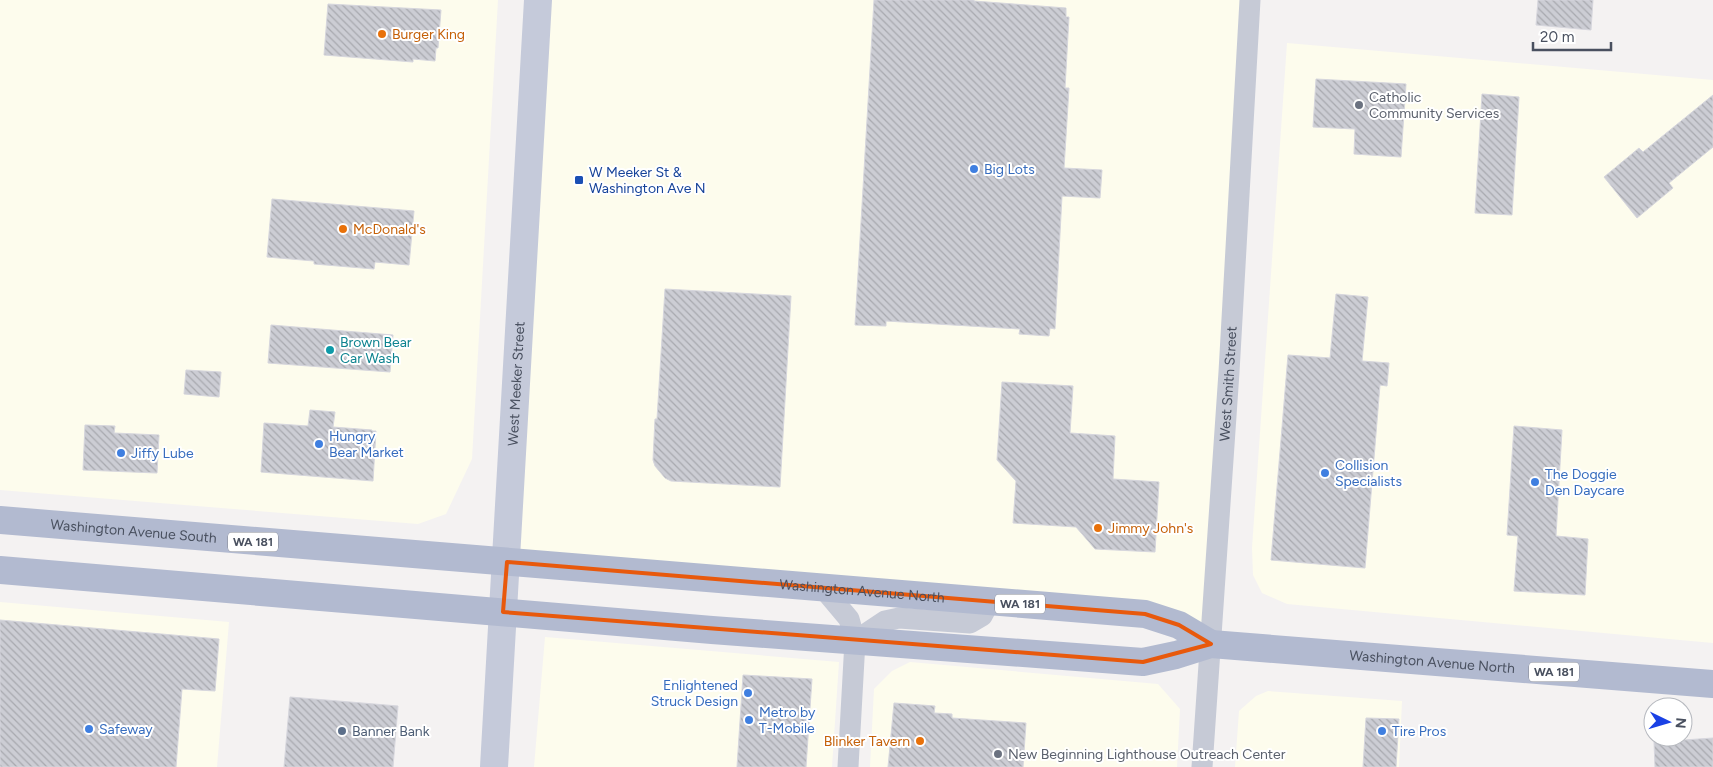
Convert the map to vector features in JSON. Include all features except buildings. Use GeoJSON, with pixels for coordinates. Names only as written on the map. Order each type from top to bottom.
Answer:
{"type":"FeatureCollection","features":[{"type":"Feature","properties":{"kind":"main road","name":"West Meeker Street"},"geometry":{"type":"LineString","coordinates":[[494,767],[538,0]]}},
{"type":"Feature","properties":{"kind":"main road","name":"Washington Avenue South"},"geometry":{"type":"LineString","coordinates":[[0,520],[506,562]]}},
{"type":"Feature","properties":{"kind":"main road","name":"Washington Avenue North"},"geometry":{"type":"LineString","coordinates":[[506,562],[1145,614],[1179,625],[1211,644]]}},
{"type":"Feature","properties":{"kind":"main road","name":"WA 181"},"geometry":{"type":"LineString","coordinates":[[0,570],[503,612]]}},
{"type":"Feature","properties":{"kind":"main road","name":"Washington Avenue North"},"geometry":{"type":"LineString","coordinates":[[503,612],[1143,662],[1176,655],[1211,644],[1713,684]]}},
{"type":"Feature","properties":{"kind":"street","name":"West Smith Street"},"geometry":{"type":"LineString","coordinates":[[1202,767],[1250,0]]}},
{"type":"Feature","properties":{"kind":"street"},"geometry":{"type":"LineString","coordinates":[[823,588],[849,619],[856,641],[848,767]]}},
{"type":"Feature","properties":{"kind":"street"},"geometry":{"type":"LineString","coordinates":[[856,641],[885,620],[899,618],[970,623],[982,616],[990,601]]}},
{"type":"Feature","properties":{"kind":"highlighted area"},"geometry":{"type":"Polygon","coordinates":[[[507,562],[1145,614],[1179,625],[1211,644],[1143,662],[503,612],[507,562]]]}},
{"type":"Feature","properties":{"kind":"shaded area"},"geometry":{"type":"Polygon","coordinates":[[[0,0],[498,0],[472,459],[446,514],[418,524],[0,490],[0,0]]]}},
{"type":"Feature","properties":{"kind":"shaded area"},"geometry":{"type":"Polygon","coordinates":[[[538,0],[1251,0],[1211,644],[1179,625],[507,562],[538,0]]]}},
{"type":"Feature","properties":{"kind":"shaded area"},"geometry":{"type":"Polygon","coordinates":[[[1287,43],[1713,80],[1713,643],[1287,604],[1262,593],[1253,575],[1252,548],[1287,43]]]}},
{"type":"Feature","properties":{"kind":"shaded area","name":"Safeway"},"geometry":{"type":"Polygon","coordinates":[[[0,602],[229,622],[217,767],[0,767],[0,602]]]}},
{"type":"Feature","properties":{"kind":"shaded area"},"geometry":{"type":"Polygon","coordinates":[[[545,637],[839,662],[832,767],[534,767],[545,637]]]}},
{"type":"Feature","properties":{"kind":"shaded area"},"geometry":{"type":"Polygon","coordinates":[[[910,662],[1158,684],[1180,709],[1177,767],[870,767],[874,689],[892,671],[910,662]]]}},
{"type":"Feature","properties":{"kind":"shaded area"},"geometry":{"type":"Polygon","coordinates":[[[1268,691],[1402,701],[1399,767],[1235,767],[1239,711],[1256,696],[1268,691]]]}},
{"type":"Feature","properties":{"kind":"place","name":"Burger King"},"geometry":{"type":"Point","coordinates":[382,34]}},
{"type":"Feature","properties":{"kind":"place","name":"Catholic Community Services"},"geometry":{"type":"Point","coordinates":[1359,105]}},
{"type":"Feature","properties":{"kind":"place","name":"Big Lots"},"geometry":{"type":"Point","coordinates":[974,169]}},
{"type":"Feature","properties":{"kind":"place","name":"W Meeker St & Washington Ave N"},"geometry":{"type":"Point","coordinates":[579,180]}},
{"type":"Feature","properties":{"kind":"place","name":"McDonald's"},"geometry":{"type":"Point","coordinates":[343,229]}},
{"type":"Feature","properties":{"kind":"place","name":"Brown Bear Car Wash"},"geometry":{"type":"Point","coordinates":[330,350]}},
{"type":"Feature","properties":{"kind":"place","name":"Hungry Bear Market"},"geometry":{"type":"Point","coordinates":[319,444]}},
{"type":"Feature","properties":{"kind":"place","name":"Jiffy Lube"},"geometry":{"type":"Point","coordinates":[121,453]}},
{"type":"Feature","properties":{"kind":"place","name":"Collision Specialists"},"geometry":{"type":"Point","coordinates":[1325,473]}},
{"type":"Feature","properties":{"kind":"place","name":"The Doggie Den Daycare"},"geometry":{"type":"Point","coordinates":[1535,482]}},
{"type":"Feature","properties":{"kind":"place","name":"Jimmy John's"},"geometry":{"type":"Point","coordinates":[1098,528]}},
{"type":"Feature","properties":{"kind":"place","name":"Enlightened Struck Design"},"geometry":{"type":"Point","coordinates":[748,693]}},
{"type":"Feature","properties":{"kind":"place","name":"Metro by T-Mobile"},"geometry":{"type":"Point","coordinates":[749,720]}},
{"type":"Feature","properties":{"kind":"place","name":"Safeway"},"geometry":{"type":"Point","coordinates":[89,729]}},
{"type":"Feature","properties":{"kind":"place","name":"Banner Bank"},"geometry":{"type":"Point","coordinates":[342,731]}},
{"type":"Feature","properties":{"kind":"place","name":"Tire Pros"},"geometry":{"type":"Point","coordinates":[1382,731]}},
{"type":"Feature","properties":{"kind":"place","name":"Blinker Tavern"},"geometry":{"type":"Point","coordinates":[920,741]}},
{"type":"Feature","properties":{"kind":"place","name":"New Beginning Lighthouse Outreach Center"},"geometry":{"type":"Point","coordinates":[998,754]}}]}
